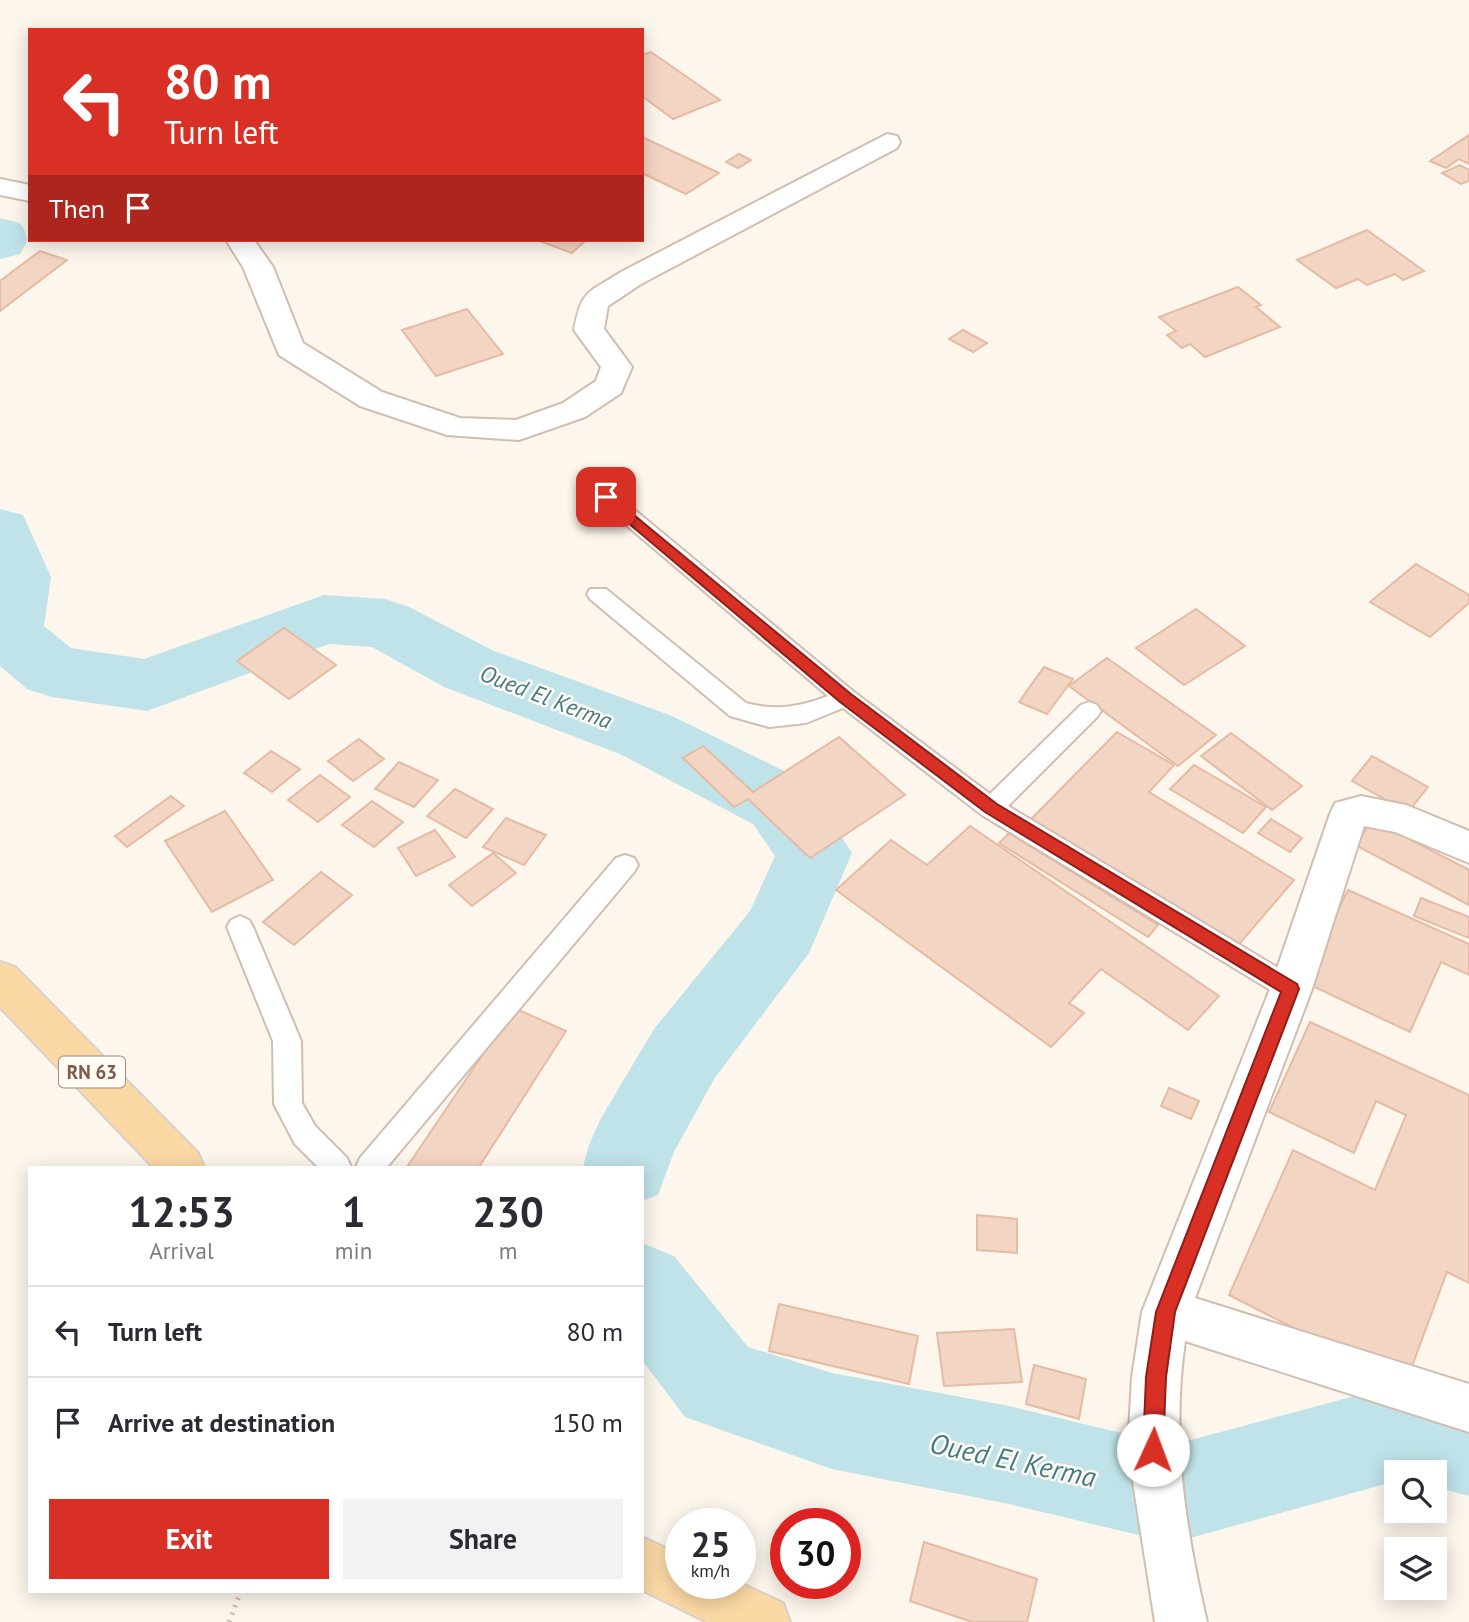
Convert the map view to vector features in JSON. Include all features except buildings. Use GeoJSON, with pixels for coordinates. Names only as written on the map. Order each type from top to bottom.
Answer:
{"type":"FeatureCollection","features":[{"type":"Feature","properties":{"kind":"main road","name":"RN 63"},"geometry":{"type":"LineString","coordinates":[[0,979],[180,1166]]}},
{"type":"Feature","properties":{"kind":"main road"},"geometry":{"type":"LineString","coordinates":[[644,1564],[665,1574]]}},
{"type":"Feature","properties":{"kind":"main road"},"geometry":{"type":"LineString","coordinates":[[716,1599],[764,1622]]}},
{"type":"Feature","properties":{"kind":"street"},"geometry":{"type":"LineString","coordinates":[[241,242],[258,267],[290,348],[371,399],[458,428],[519,429],[574,410],[610,386],[618,367],[589,330],[594,302],[631,278],[887,142]]}},
{"type":"Feature","properties":{"kind":"street"},"geometry":{"type":"LineString","coordinates":[[0,187],[28,193]]}},
{"type":"Feature","properties":{"kind":"street"},"geometry":{"type":"LineString","coordinates":[[1177,1604],[1153,1450],[1156,1377],[1166,1312],[1291,989],[1349,814],[1361,809],[1382,812],[1469,848]]}},
{"type":"Feature","properties":{"kind":"street"},"geometry":{"type":"LineString","coordinates":[[1166,1312],[1469,1408]]}},
{"type":"Feature","properties":{"kind":"lane"},"geometry":{"type":"LineString","coordinates":[[606,497],[846,698],[991,808],[1291,989]]}},
{"type":"Feature","properties":{"kind":"lane"},"geometry":{"type":"LineString","coordinates":[[598,594],[738,710],[769,718],[806,714],[846,698]]}},
{"type":"Feature","properties":{"kind":"lane"},"geometry":{"type":"LineString","coordinates":[[991,808],[1089,711]]}},
{"type":"Feature","properties":{"kind":"lane"},"geometry":{"type":"LineString","coordinates":[[371,1166],[625,865]]}},
{"type":"Feature","properties":{"kind":"lane"},"geometry":{"type":"LineString","coordinates":[[240,927],[287,1041],[288,1104],[305,1135],[336,1166]]}},
{"type":"Feature","properties":{"kind":"path"},"geometry":{"type":"LineString","coordinates":[[229,1622],[240,1593]]}},
{"type":"Feature","properties":{"kind":"waterway","name":"Oued El Kerma"},"geometry":{"type":"LineString","coordinates":[[0,235],[0,242]]}},
{"type":"Feature","properties":{"kind":"waterway","name":"Oued El Kerma"},"geometry":{"type":"LineString","coordinates":[[0,531],[17,577],[8,634],[52,671],[147,685],[324,619],[385,624],[469,669],[646,735],[780,803],[814,853],[781,930],[684,1054],[632,1145],[627,1166]]}},
{"type":"Feature","properties":{"kind":"waterway","name":"Oued El Kerma"},"geometry":{"type":"LineString","coordinates":[[644,1289],[718,1384],[832,1421],[1009,1455],[1172,1494],[1403,1431],[1469,1448]]}},
{"type":"Feature","properties":{"kind":"route"},"geometry":{"type":"LineString","coordinates":[[606,497],[846,698],[991,808],[1291,989],[1166,1312],[1156,1377],[1153,1450]]}}]}
